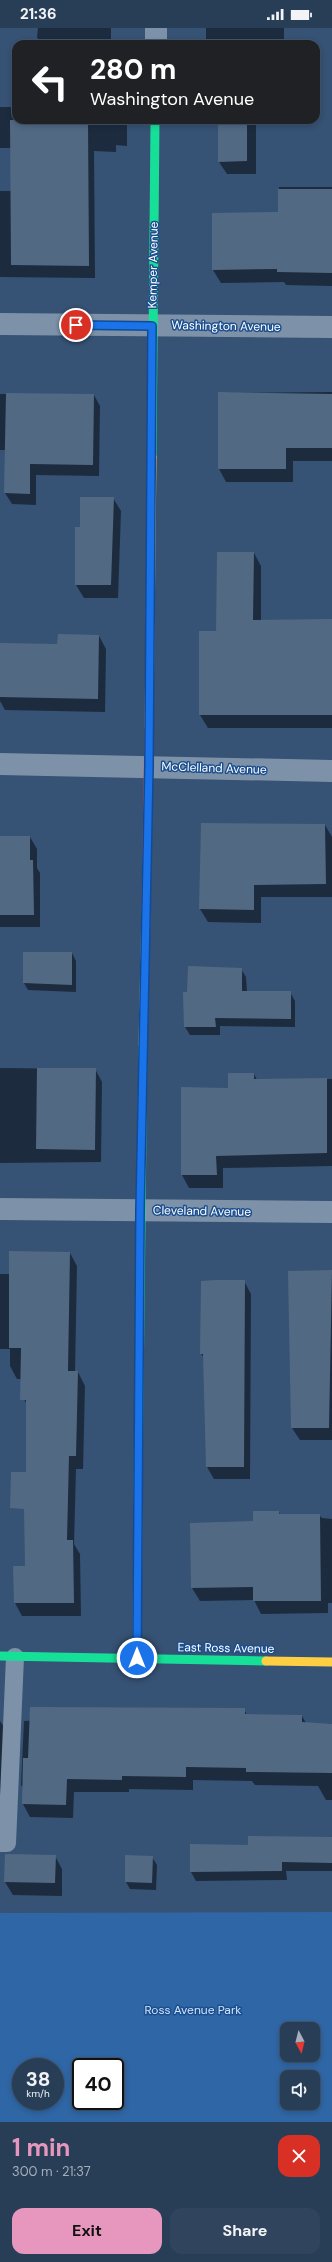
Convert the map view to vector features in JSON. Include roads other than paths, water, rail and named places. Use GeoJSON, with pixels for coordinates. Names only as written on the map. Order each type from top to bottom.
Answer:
{"type":"FeatureCollection","features":[{"type":"Feature","properties":{"kind":"street"},"geometry":{"type":"LineString","coordinates":[[156,28],[156,40]]}},
{"type":"Feature","properties":{"kind":"street","name":"Kemper Avenue"},"geometry":{"type":"LineString","coordinates":[[137,1658],[140,1210],[149,766],[155,124]]}},
{"type":"Feature","properties":{"kind":"street","name":"Washington Avenue"},"geometry":{"type":"LineString","coordinates":[[0,324],[332,328]]}},
{"type":"Feature","properties":{"kind":"street","name":"McClelland Avenue"},"geometry":{"type":"LineString","coordinates":[[0,764],[332,771]]}},
{"type":"Feature","properties":{"kind":"street","name":"Cleveland Avenue"},"geometry":{"type":"LineString","coordinates":[[0,1209],[332,1212]]}},
{"type":"Feature","properties":{"kind":"street","name":"East Ross Avenue"},"geometry":{"type":"LineString","coordinates":[[7,1656],[332,1662]]}},
{"type":"Feature","properties":{"kind":"lane"},"geometry":{"type":"LineString","coordinates":[[0,1843],[7,1843],[7,1656]]}},
{"type":"Feature","properties":{"kind":"park label","name":"Ross Avenue Park"},"geometry":{"type":"Point","coordinates":[193,2010]}}]}
